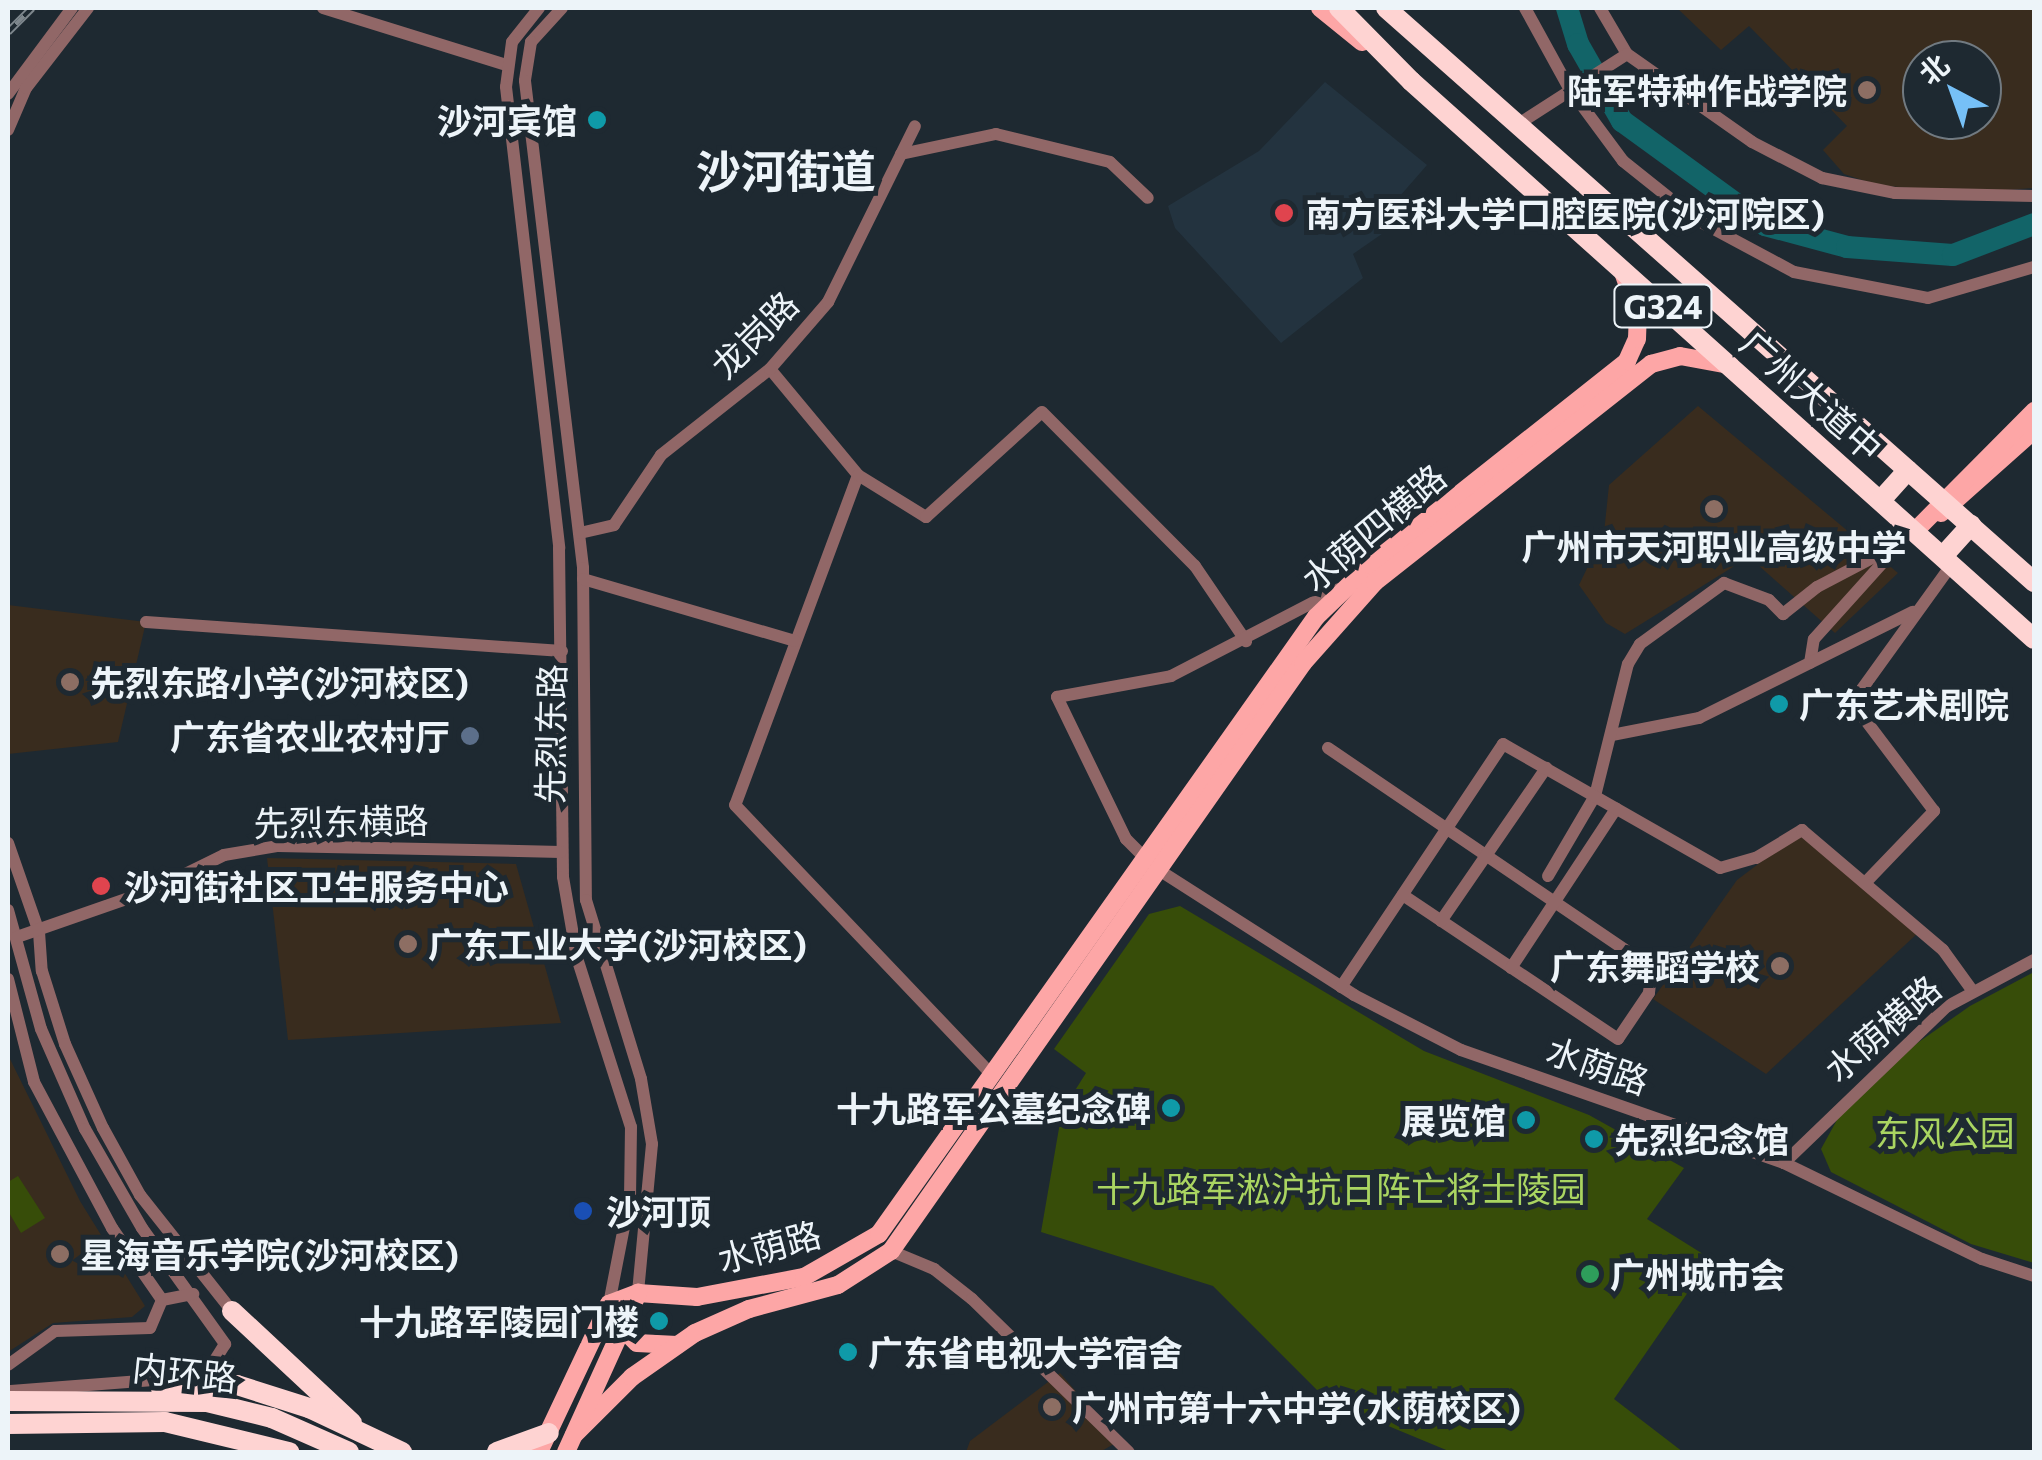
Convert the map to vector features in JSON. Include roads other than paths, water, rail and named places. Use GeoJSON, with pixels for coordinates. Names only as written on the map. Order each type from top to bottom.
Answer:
{"type":"FeatureCollection","features":[{"type":"Feature","properties":{"kind":"highway","name":"广州大道中"},"geometry":{"type":"LineString","coordinates":[[1340,8],[1410,81],[1881,500],[1909,534],[1948,560],[2034,639]]}},
{"type":"Feature","properties":{"kind":"highway","name":"广州大道中"},"geometry":{"type":"LineString","coordinates":[[1386,8],[1438,50],[2034,582]]}},
{"type":"Feature","properties":{"kind":"highway"},"geometry":{"type":"LineString","coordinates":[[1881,500],[1908,470]]}},
{"type":"Feature","properties":{"kind":"highway"},"geometry":{"type":"LineString","coordinates":[[1948,560],[1971,526]]}},
{"type":"Feature","properties":{"kind":"highway"},"geometry":{"type":"LineString","coordinates":[[232,1311],[324,1401],[399,1452]]}},
{"type":"Feature","properties":{"kind":"highway"},"geometry":{"type":"LineString","coordinates":[[54,1399],[237,1385],[288,1399],[399,1452]]}},
{"type":"Feature","properties":{"kind":"highway","name":"内环路"},"geometry":{"type":"LineString","coordinates":[[8,1401],[208,1402],[272,1418],[349,1452]]}},
{"type":"Feature","properties":{"kind":"highway","name":"内环路"},"geometry":{"type":"LineString","coordinates":[[8,1424],[165,1422],[232,1434],[289,1452]]}},
{"type":"Feature","properties":{"kind":"highway"},"geometry":{"type":"LineString","coordinates":[[497,1452],[549,1433]]}},
{"type":"Feature","properties":{"kind":"main road","name":"广州大道中"},"geometry":{"type":"LineString","coordinates":[[1320,8],[1410,81]]}},
{"type":"Feature","properties":{"kind":"main road","name":"广州大道中"},"geometry":{"type":"LineString","coordinates":[[1398,8],[1438,50]]}},
{"type":"Feature","properties":{"kind":"main road","name":"水荫四横路"},"geometry":{"type":"LineString","coordinates":[[1147,860],[1290,649],[1346,586],[1626,360],[1638,339],[1638,314],[1622,270]]}},
{"type":"Feature","properties":{"kind":"main road","name":"水荫四横路"},"geometry":{"type":"LineString","coordinates":[[1162,872],[1302,663],[1375,582],[1650,364],[1680,356],[1730,366]]}},
{"type":"Feature","properties":{"kind":"main road"},"geometry":{"type":"LineString","coordinates":[[1946,503],[2034,411]]}},
{"type":"Feature","properties":{"kind":"main road"},"geometry":{"type":"LineString","coordinates":[[1909,534],[2034,430]]}},
{"type":"Feature","properties":{"kind":"main road","name":"水荫路"},"geometry":{"type":"LineString","coordinates":[[574,1434],[624,1384],[678,1344],[732,1315],[838,1285],[892,1251],[1162,872],[1147,860],[899,1213],[857,1252],[804,1276],[697,1298],[638,1293],[610,1304]]}},
{"type":"Feature","properties":{"kind":"main road","name":"先烈东路"},"geometry":{"type":"LineString","coordinates":[[566,1452],[638,1293]]}},
{"type":"Feature","properties":{"kind":"main road"},"geometry":{"type":"LineString","coordinates":[[610,1304],[623,1332],[644,1345],[678,1344]]}},
{"type":"Feature","properties":{"kind":"main road","name":"先烈东路"},"geometry":{"type":"LineString","coordinates":[[538,1452],[610,1304]]}},
{"type":"Feature","properties":{"kind":"street"},"geometry":{"type":"LineString","coordinates":[[8,130],[16,88],[72,8]]}},
{"type":"Feature","properties":{"kind":"street"},"geometry":{"type":"LineString","coordinates":[[16,88],[88,8]]}},
{"type":"Feature","properties":{"kind":"street"},"geometry":{"type":"LineString","coordinates":[[323,8],[506,65],[516,33],[539,8]]}},
{"type":"Feature","properties":{"kind":"street","name":"先烈东路"},"geometry":{"type":"LineString","coordinates":[[562,8],[531,42],[525,81],[580,533],[585,627],[586,900],[641,1079],[652,1144],[638,1293]]}},
{"type":"Feature","properties":{"kind":"street"},"geometry":{"type":"LineString","coordinates":[[1525,8],[1569,88],[1623,160],[1697,220],[1794,272],[1928,298],[2034,267]]}},
{"type":"Feature","properties":{"kind":"street"},"geometry":{"type":"LineString","coordinates":[[1600,8],[1626,54],[1752,142],[1822,178],[1895,193],[2034,196]]}},
{"type":"Feature","properties":{"kind":"street"},"geometry":{"type":"LineString","coordinates":[[1520,123],[1626,54]]}},
{"type":"Feature","properties":{"kind":"street","name":"先烈东路"},"geometry":{"type":"LineString","coordinates":[[506,65],[562,628],[562,852],[571,933],[631,1127],[630,1196],[610,1304]]}},
{"type":"Feature","properties":{"kind":"street","name":"龙岗路"},"geometry":{"type":"LineString","coordinates":[[580,533],[614,524],[661,455],[770,369],[828,302],[914,126]]}},
{"type":"Feature","properties":{"kind":"street"},"geometry":{"type":"LineString","coordinates":[[901,154],[996,134],[1110,162],[1148,198]]}},
{"type":"Feature","properties":{"kind":"street"},"geometry":{"type":"LineString","coordinates":[[770,369],[858,475],[926,517],[1042,412],[1195,566],[1246,640]]}},
{"type":"Feature","properties":{"kind":"street"},"geometry":{"type":"LineString","coordinates":[[858,475],[735,806],[993,1076]]}},
{"type":"Feature","properties":{"kind":"street"},"geometry":{"type":"LineString","coordinates":[[1810,663],[1814,640],[1909,534]]}},
{"type":"Feature","properties":{"kind":"street"},"geometry":{"type":"LineString","coordinates":[[1548,876],[1595,796],[1640,644],[1692,601],[1724,583],[1770,600],[1782,614],[1817,587],[1909,534]]}},
{"type":"Feature","properties":{"kind":"street"},"geometry":{"type":"LineString","coordinates":[[1865,883],[1934,811],[1868,724],[1858,701],[1948,560]]}},
{"type":"Feature","properties":{"kind":"street"},"geometry":{"type":"LineString","coordinates":[[583,579],[795,642]]}},
{"type":"Feature","properties":{"kind":"street"},"geometry":{"type":"LineString","coordinates":[[1147,860],[1126,839],[1057,696],[1171,676],[1346,586]]}},
{"type":"Feature","properties":{"kind":"street"},"geometry":{"type":"LineString","coordinates":[[1612,735],[1698,718],[1918,609]]}},
{"type":"Feature","properties":{"kind":"street"},"geometry":{"type":"LineString","coordinates":[[146,622],[562,651]]}},
{"type":"Feature","properties":{"kind":"street"},"geometry":{"type":"LineString","coordinates":[[562,628],[585,627]]}},
{"type":"Feature","properties":{"kind":"street"},"geometry":{"type":"LineString","coordinates":[[1342,987],[1503,744],[1720,868],[1756,858],[1802,830],[1943,950],[1972,990]]}},
{"type":"Feature","properties":{"kind":"street"},"geometry":{"type":"LineString","coordinates":[[1328,748],[1652,968],[1648,993],[1628,1029],[1618,1038],[1402,896]]}},
{"type":"Feature","properties":{"kind":"street"},"geometry":{"type":"LineString","coordinates":[[1441,921],[1546,768]]}},
{"type":"Feature","properties":{"kind":"street"},"geometry":{"type":"LineString","coordinates":[[1512,968],[1616,808]]}},
{"type":"Feature","properties":{"kind":"street"},"geometry":{"type":"LineString","coordinates":[[8,843],[38,932],[42,972],[65,1044],[103,1128],[140,1195],[232,1311]]}},
{"type":"Feature","properties":{"kind":"street","name":"先烈东横路"},"geometry":{"type":"LineString","coordinates":[[18,936],[155,889],[224,855],[278,846],[562,852]]}},
{"type":"Feature","properties":{"kind":"street","name":"水荫路"},"geometry":{"type":"LineString","coordinates":[[1162,872],[1342,987],[1487,1061],[1784,1163],[1982,1258],[2034,1276]]}},
{"type":"Feature","properties":{"kind":"street"},"geometry":{"type":"LineString","coordinates":[[8,910],[41,1029],[69,1096],[142,1228],[224,1344],[205,1376],[8,1391]]}},
{"type":"Feature","properties":{"kind":"street","name":"水荫横路"},"geometry":{"type":"LineString","coordinates":[[1784,1163],[1900,1047],[1972,990],[2034,960]]}},
{"type":"Feature","properties":{"kind":"street"},"geometry":{"type":"LineString","coordinates":[[8,979],[34,1082],[95,1199],[162,1300]]}},
{"type":"Feature","properties":{"kind":"street"},"geometry":{"type":"LineString","coordinates":[[892,1251],[934,1270],[972,1299],[1128,1452]]}},
{"type":"Feature","properties":{"kind":"street"},"geometry":{"type":"LineString","coordinates":[[162,1300],[192,1294]]}},
{"type":"Feature","properties":{"kind":"street"},"geometry":{"type":"LineString","coordinates":[[8,1364],[55,1331],[150,1328],[162,1300]]}},
{"type":"Feature","properties":{"kind":"waterway"},"geometry":{"type":"LineString","coordinates":[[1567,8],[1578,44],[1622,121],[1765,225],[1847,247],[1953,255],[2034,224]]}},
{"type":"Feature","properties":{"kind":"railway"},"geometry":{"type":"LineString","coordinates":[[8,32],[32,8]]}},
{"type":"Feature","properties":{"kind":"place","name":"陆军特种作战学院"},"geometry":{"type":"Point","coordinates":[1867,90]}},
{"type":"Feature","properties":{"kind":"place","name":"沙河宾馆"},"geometry":{"type":"Point","coordinates":[597,120]}},
{"type":"Feature","properties":{"kind":"place","name":"南方医科大学口腔医院(沙河院区)"},"geometry":{"type":"Point","coordinates":[1284,213]}},
{"type":"Feature","properties":{"kind":"place","name":"广州市天河职业高级中学"},"geometry":{"type":"Point","coordinates":[1714,509]}},
{"type":"Feature","properties":{"kind":"place","name":"先烈东路小学(沙河校区)"},"geometry":{"type":"Point","coordinates":[70,682]}},
{"type":"Feature","properties":{"kind":"place","name":"广东艺术剧院"},"geometry":{"type":"Point","coordinates":[1779,704]}},
{"type":"Feature","properties":{"kind":"place","name":"广东省农业农村厅"},"geometry":{"type":"Point","coordinates":[470,736]}},
{"type":"Feature","properties":{"kind":"place","name":"沙河街社区卫生服务中心"},"geometry":{"type":"Point","coordinates":[101,886]}},
{"type":"Feature","properties":{"kind":"place","name":"广东工业大学(沙河校区)"},"geometry":{"type":"Point","coordinates":[408,944]}},
{"type":"Feature","properties":{"kind":"place","name":"广东舞蹈学校"},"geometry":{"type":"Point","coordinates":[1780,966]}},
{"type":"Feature","properties":{"kind":"place","name":"十九路军公墓纪念碑"},"geometry":{"type":"Point","coordinates":[1171,1108]}},
{"type":"Feature","properties":{"kind":"place","name":"展览馆"},"geometry":{"type":"Point","coordinates":[1526,1120]}},
{"type":"Feature","properties":{"kind":"place","name":"先烈纪念馆"},"geometry":{"type":"Point","coordinates":[1594,1139]}},
{"type":"Feature","properties":{"kind":"place","name":"沙河顶"},"geometry":{"type":"Point","coordinates":[583,1211]}},
{"type":"Feature","properties":{"kind":"place","name":"星海音乐学院(沙河校区)"},"geometry":{"type":"Point","coordinates":[60,1254]}},
{"type":"Feature","properties":{"kind":"place","name":"广州城市会"},"geometry":{"type":"Point","coordinates":[1590,1274]}},
{"type":"Feature","properties":{"kind":"place","name":"十九路军陵园门楼"},"geometry":{"type":"Point","coordinates":[659,1321]}},
{"type":"Feature","properties":{"kind":"place","name":"广东省电视大学宿舍"},"geometry":{"type":"Point","coordinates":[848,1352]}},
{"type":"Feature","properties":{"kind":"place","name":"广州市第十六中学(水荫校区)"},"geometry":{"type":"Point","coordinates":[1052,1407]}},
{"type":"Feature","properties":{"kind":"district","name":"沙河街道"},"geometry":{"type":"Point","coordinates":[786,170]}},
{"type":"Feature","properties":{"kind":"park label","name":"东风公园"},"geometry":{"type":"Point","coordinates":[1945,1132]}},
{"type":"Feature","properties":{"kind":"park label","name":"十九路军淞沪抗日阵亡将士陵园"},"geometry":{"type":"Point","coordinates":[1341,1188]}}]}
